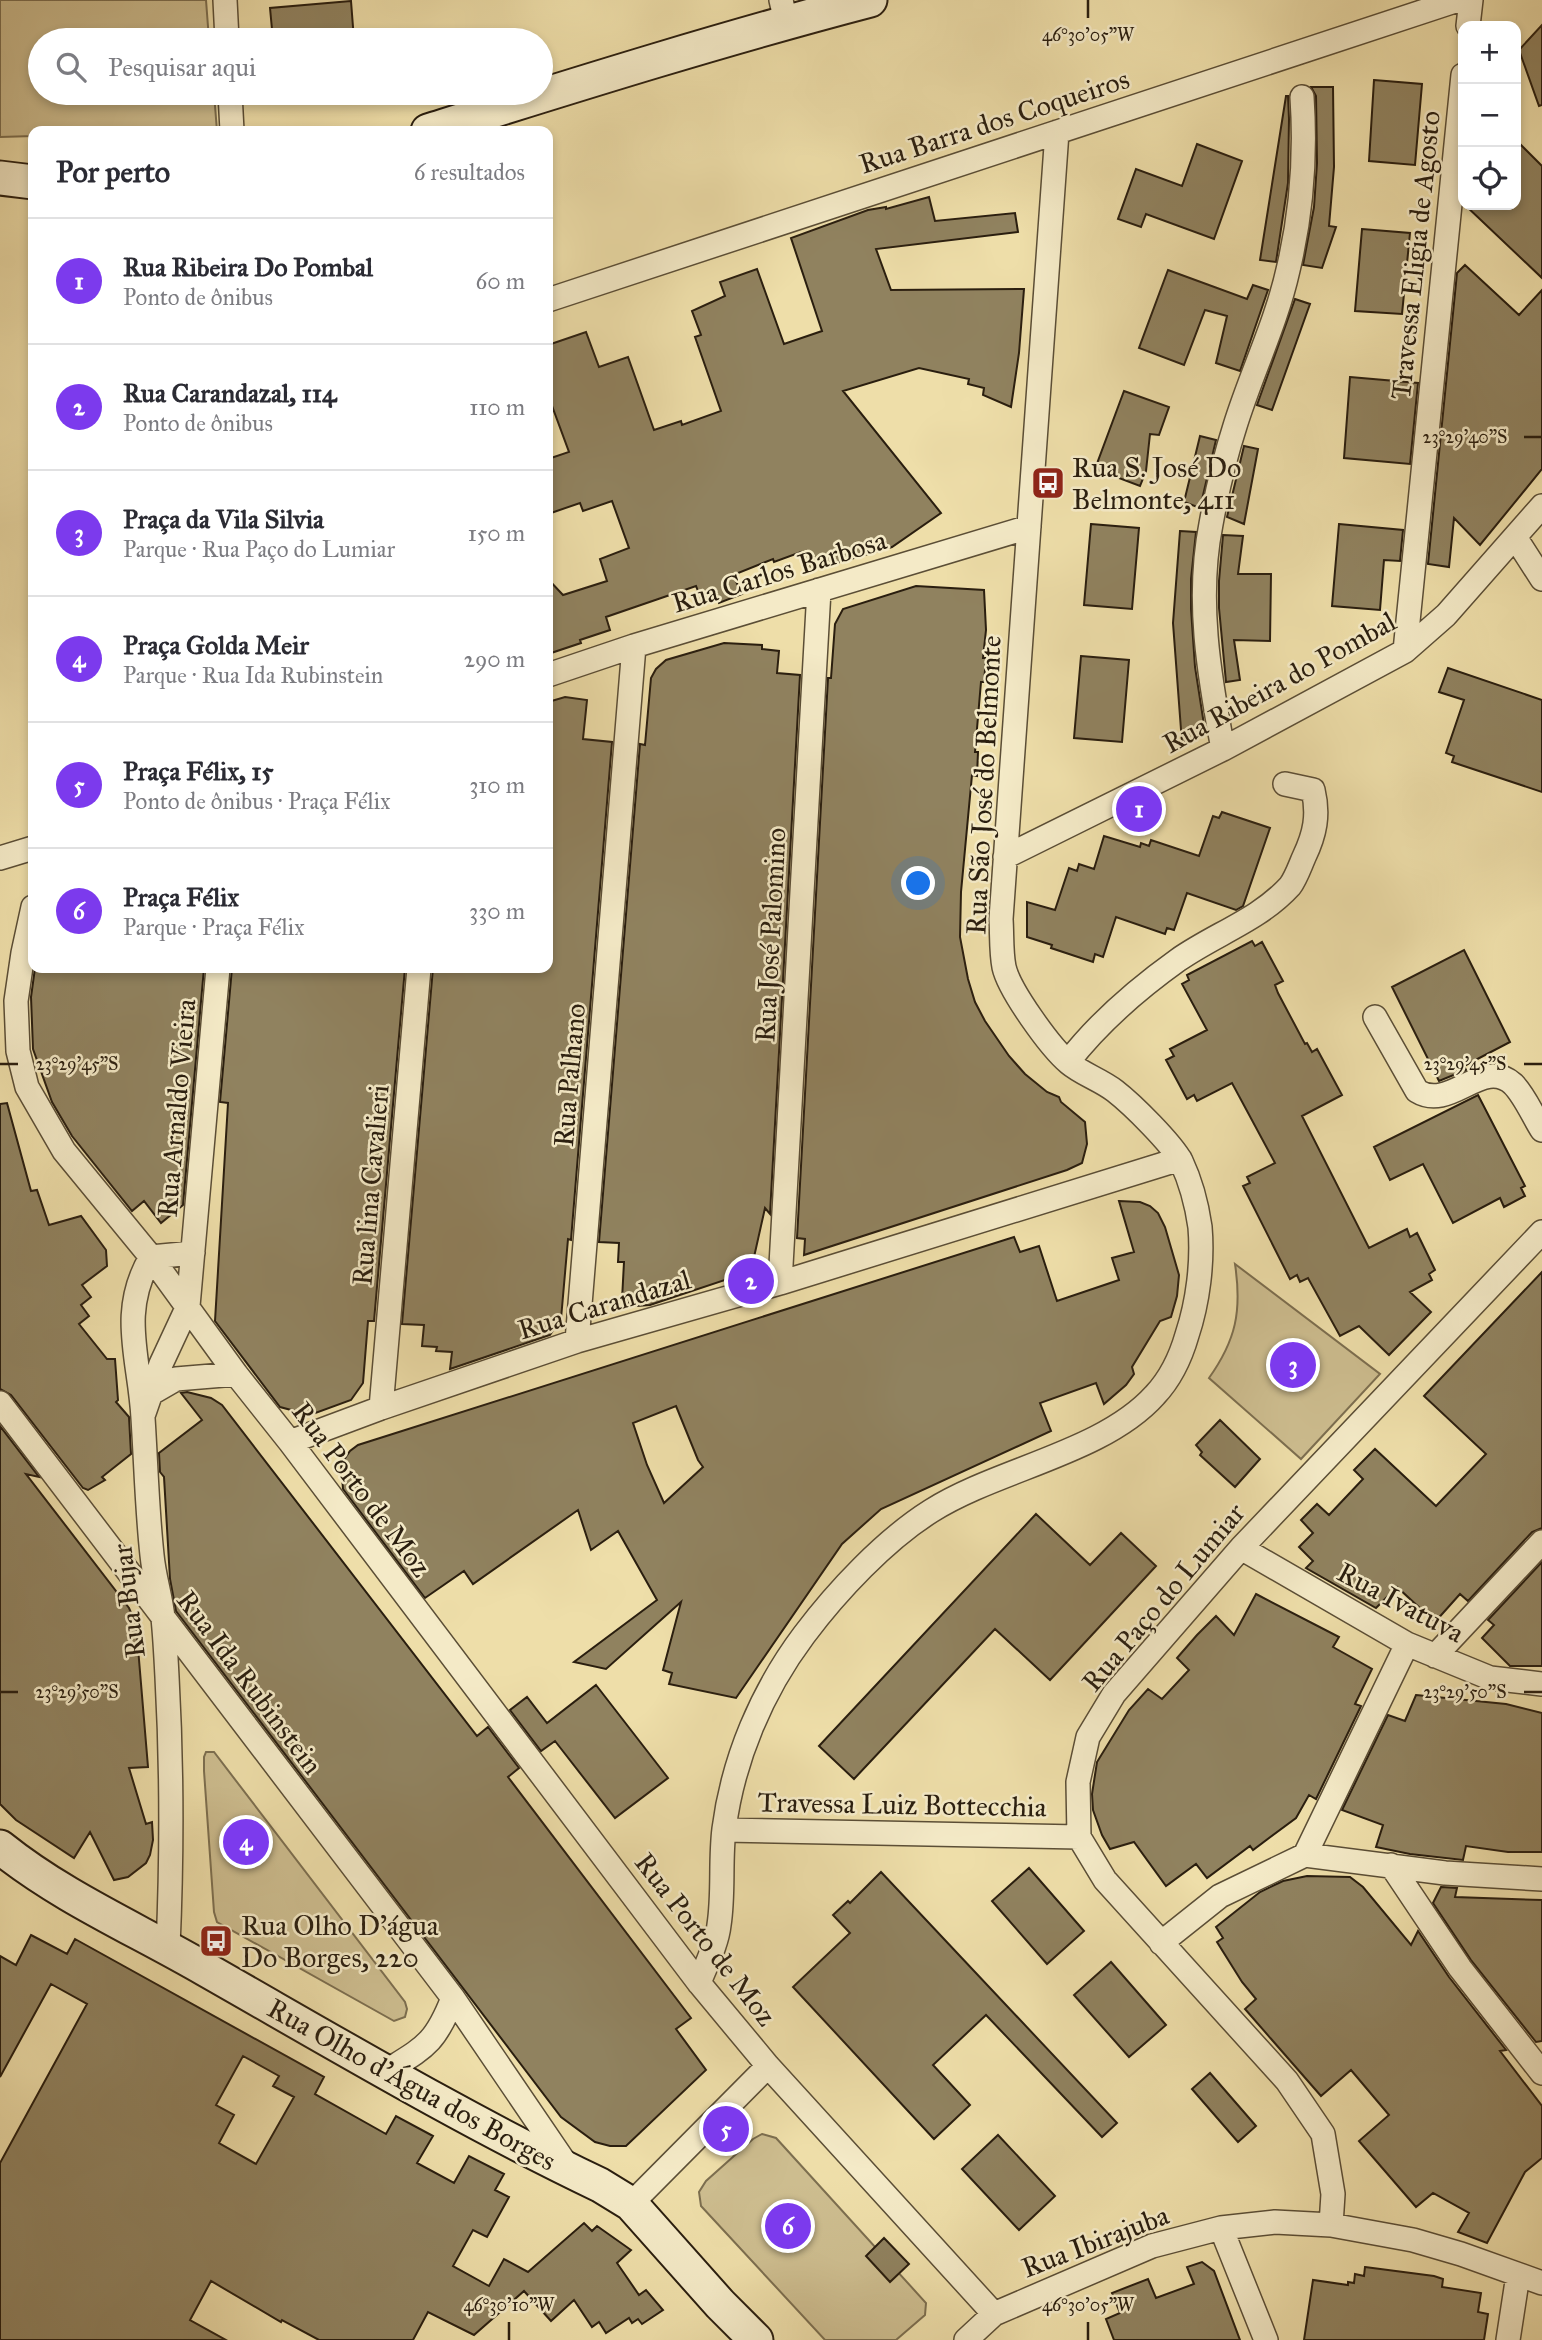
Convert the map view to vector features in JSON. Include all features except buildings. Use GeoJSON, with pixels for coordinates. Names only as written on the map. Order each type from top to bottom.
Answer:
{"type":"FeatureCollection","features":[{"type":"Feature","properties":{"kind":"main road"},"geometry":{"type":"LineString","coordinates":[[553,91],[783,11],[870,0]]}},
{"type":"Feature","properties":{"kind":"main road"},"geometry":{"type":"LineString","coordinates":[[444,126],[510,105]]}},
{"type":"Feature","properties":{"kind":"main road"},"geometry":{"type":"LineString","coordinates":[[0,178],[28,181]]}},
{"type":"Feature","properties":{"kind":"main road","name":"Rua Olho d'Água dos Borges"},"geometry":{"type":"LineString","coordinates":[[0,1847],[30,1871],[54,1885],[385,2072],[631,2204],[720,2304],[756,2340]]}},
{"type":"Feature","properties":{"kind":"street"},"geometry":{"type":"LineString","coordinates":[[225,0],[226,28]]}},
{"type":"Feature","properties":{"kind":"street","name":"Rua Barra dos Coqueiros"},"geometry":{"type":"LineString","coordinates":[[553,298],[1458,0]]}},
{"type":"Feature","properties":{"kind":"street"},"geometry":{"type":"LineString","coordinates":[[1469,21],[1471,0]]}},
{"type":"Feature","properties":{"kind":"street","name":"Travessa Eligia de Agosto"},"geometry":{"type":"LineString","coordinates":[[1405,650],[1462,84]]}},
{"type":"Feature","properties":{"kind":"street"},"geometry":{"type":"LineString","coordinates":[[1223,750],[1209,676],[1204,602],[1211,525],[1235,426],[1288,273],[1301,207],[1305,143],[1303,97]]}},
{"type":"Feature","properties":{"kind":"street"},"geometry":{"type":"LineString","coordinates":[[231,105],[232,126]]}},
{"type":"Feature","properties":{"kind":"street","name":"Rua São José do Belmonte"},"geometry":{"type":"LineString","coordinates":[[699,1983],[719,1929],[724,1830],[734,1778],[749,1731],[771,1686],[802,1637],[842,1588],[883,1549],[931,1511],[994,1480],[1075,1448],[1122,1422],[1155,1395],[1181,1356],[1194,1315],[1200,1268],[1199,1226],[1180,1159],[1115,1091],[1068,1062],[1024,1008],[1004,969],[1001,919],[1057,132]]}},
{"type":"Feature","properties":{"kind":"street","name":"Rua Ribeira do Pombal"},"geometry":{"type":"LineString","coordinates":[[1005,858],[1223,750],[1405,650],[1446,615],[1542,506]]}},
{"type":"Feature","properties":{"kind":"street","name":"Rua Carlos Barbosa"},"geometry":{"type":"LineString","coordinates":[[553,673],[634,646],[1029,527]]}},
{"type":"Feature","properties":{"kind":"street"},"geometry":{"type":"LineString","coordinates":[[1515,537],[1542,579]]}},
{"type":"Feature","properties":{"kind":"street","name":"Rua José Palomino"},"geometry":{"type":"LineString","coordinates":[[780,1283],[820,590]]}},
{"type":"Feature","properties":{"kind":"street","name":"Rua Palhano"},"geometry":{"type":"LineString","coordinates":[[577,1341],[634,646]]}},
{"type":"Feature","properties":{"kind":"street"},"geometry":{"type":"LineString","coordinates":[[1068,1062],[1091,1032],[1139,989],[1182,958],[1259,913],[1292,884],[1313,838],[1317,809],[1313,790],[1284,784]]}},
{"type":"Feature","properties":{"kind":"street"},"geometry":{"type":"LineString","coordinates":[[0,858],[28,850]]}},
{"type":"Feature","properties":{"kind":"street","name":"Rua Porto de Moz"},"geometry":{"type":"LineString","coordinates":[[28,930],[16,1001],[18,1051],[27,1087],[64,1151],[188,1306],[236,1374],[699,1983],[768,2066],[995,2314]]}},
{"type":"Feature","properties":{"kind":"street","name":"Rua Arnaldo Vieira"},"geometry":{"type":"LineString","coordinates":[[188,1306],[218,973]]}},
{"type":"Feature","properties":{"kind":"street","name":"Rua lina Cavalieri"},"geometry":{"type":"LineString","coordinates":[[381,1408],[419,973]]}},
{"type":"Feature","properties":{"kind":"street"},"geometry":{"type":"LineString","coordinates":[[1374,1017],[1417,1091],[1426,1096],[1435,1096],[1493,1074],[1502,1076],[1519,1091],[1542,1130]]}},
{"type":"Feature","properties":{"kind":"street","name":"Rua Carandazal"},"geometry":{"type":"LineString","coordinates":[[290,1442],[577,1341],[780,1283],[1180,1159]]}},
{"type":"Feature","properties":{"kind":"street","name":"Rua Paço do Lumiar"},"geometry":{"type":"LineString","coordinates":[[1079,1837],[1078,1782],[1088,1737],[1114,1694],[1241,1548],[1542,1231]]}},
{"type":"Feature","properties":{"kind":"street","name":"Rua Arnaldo Vieira"},"geometry":{"type":"LineString","coordinates":[[150,1257],[193,1253]]}},
{"type":"Feature","properties":{"kind":"street","name":"Rua Bujar"},"geometry":{"type":"LineString","coordinates":[[147,1404],[136,1374],[133,1322],[138,1281],[150,1257]]}},
{"type":"Feature","properties":{"kind":"street","name":"Rua Bujar"},"geometry":{"type":"LineString","coordinates":[[168,1947],[172,1859],[167,1679],[163,1617],[152,1558],[145,1481],[147,1404],[188,1306]]}},
{"type":"Feature","properties":{"kind":"street"},"geometry":{"type":"LineString","coordinates":[[133,1322],[144,1330],[172,1340]]}},
{"type":"Feature","properties":{"kind":"street"},"geometry":{"type":"LineString","coordinates":[[147,1404],[176,1379],[236,1374]]}},
{"type":"Feature","properties":{"kind":"street","name":"Rua Ida Rubinstein"},"geometry":{"type":"LineString","coordinates":[[0,1403],[453,1998],[570,2171]]}},
{"type":"Feature","properties":{"kind":"street"},"geometry":{"type":"LineString","coordinates":[[1434,1656],[1542,1542]]}},
{"type":"Feature","properties":{"kind":"street","name":"Rua Ivatuva"},"geometry":{"type":"LineString","coordinates":[[1241,1548],[1407,1644],[1490,1678],[1542,1684]]}},
{"type":"Feature","properties":{"kind":"street"},"geometry":{"type":"LineString","coordinates":[[1305,1855],[1407,1644]]}},
{"type":"Feature","properties":{"kind":"street","name":"Travessa Luiz Bottecchia"},"geometry":{"type":"LineString","coordinates":[[724,1830],[1079,1837]]}},
{"type":"Feature","properties":{"kind":"street"},"geometry":{"type":"LineString","coordinates":[[1079,1837],[1105,1880],[1287,2081],[1323,2133],[1333,2194],[1331,2225]]}},
{"type":"Feature","properties":{"kind":"street"},"geometry":{"type":"LineString","coordinates":[[1161,1943],[1220,1896],[1305,1855],[1445,1873],[1542,1879]]}},
{"type":"Feature","properties":{"kind":"street"},"geometry":{"type":"LineString","coordinates":[[1391,1865],[1460,1968],[1542,2073]]}},
{"type":"Feature","properties":{"kind":"street"},"geometry":{"type":"LineString","coordinates":[[385,2072],[426,2047],[442,2025],[453,1998]]}},
{"type":"Feature","properties":{"kind":"street"},"geometry":{"type":"LineString","coordinates":[[631,2204],[768,2066]]}},
{"type":"Feature","properties":{"kind":"street","name":"Rua Ibirajuba"},"geometry":{"type":"LineString","coordinates":[[966,2340],[995,2314],[1152,2246],[1221,2228],[1275,2222],[1331,2225],[1413,2240],[1542,2283]]}},
{"type":"Feature","properties":{"kind":"street"},"geometry":{"type":"LineString","coordinates":[[1221,2228],[1266,2340]]}},
{"type":"Feature","properties":{"kind":"street"},"geometry":{"type":"LineString","coordinates":[[1508,2340],[1518,2275]]}},
{"type":"Feature","properties":{"kind":"shaded area"},"geometry":{"type":"Polygon","coordinates":[[[0,0],[206,0],[208,28],[28,28],[28,105],[215,105],[217,126],[28,126],[28,136],[0,137],[0,0]]]}},
{"type":"Feature","properties":{"kind":"shaded area"},"geometry":{"type":"Polygon","coordinates":[[[1235,1264],[1380,1374],[1301,1459],[1209,1378],[1225,1351],[1235,1324],[1238,1296],[1235,1264]]]}},
{"type":"Feature","properties":{"kind":"shaded area"},"geometry":{"type":"Polygon","coordinates":[[[206,1752],[214,1752],[405,2002],[405,2017],[394,2021],[217,1922],[214,1912],[204,1771],[206,1752]]]}},
{"type":"Feature","properties":{"kind":"shaded area"},"geometry":{"type":"Polygon","coordinates":[[[762,2134],[776,2138],[926,2303],[925,2315],[896,2340],[825,2340],[701,2206],[699,2192],[706,2181],[762,2134]]]}},
{"type":"Feature","properties":{"kind":"place","name":"Rua S. José Do Belmonte, 411"},"geometry":{"type":"Point","coordinates":[1048,483]}},
{"type":"Feature","properties":{"kind":"place","name":"Rua Ribeira Do Pombal"},"geometry":{"type":"Point","coordinates":[1139,809]}},
{"type":"Feature","properties":{"kind":"place","name":"Rua Carandazal, 114"},"geometry":{"type":"Point","coordinates":[751,1281]}},
{"type":"Feature","properties":{"kind":"place","name":"Praça da Vila Silvia"},"geometry":{"type":"Point","coordinates":[1293,1365]}},
{"type":"Feature","properties":{"kind":"place","name":"Praça Golda Meir"},"geometry":{"type":"Point","coordinates":[246,1842]}},
{"type":"Feature","properties":{"kind":"place","name":"Rua Olho D'água Do Borges, 220"},"geometry":{"type":"Point","coordinates":[216,1941]}},
{"type":"Feature","properties":{"kind":"place","name":"Praça Félix, 15"},"geometry":{"type":"Point","coordinates":[726,2129]}},
{"type":"Feature","properties":{"kind":"place","name":"Praça Félix"},"geometry":{"type":"Point","coordinates":[788,2226]}}]}
